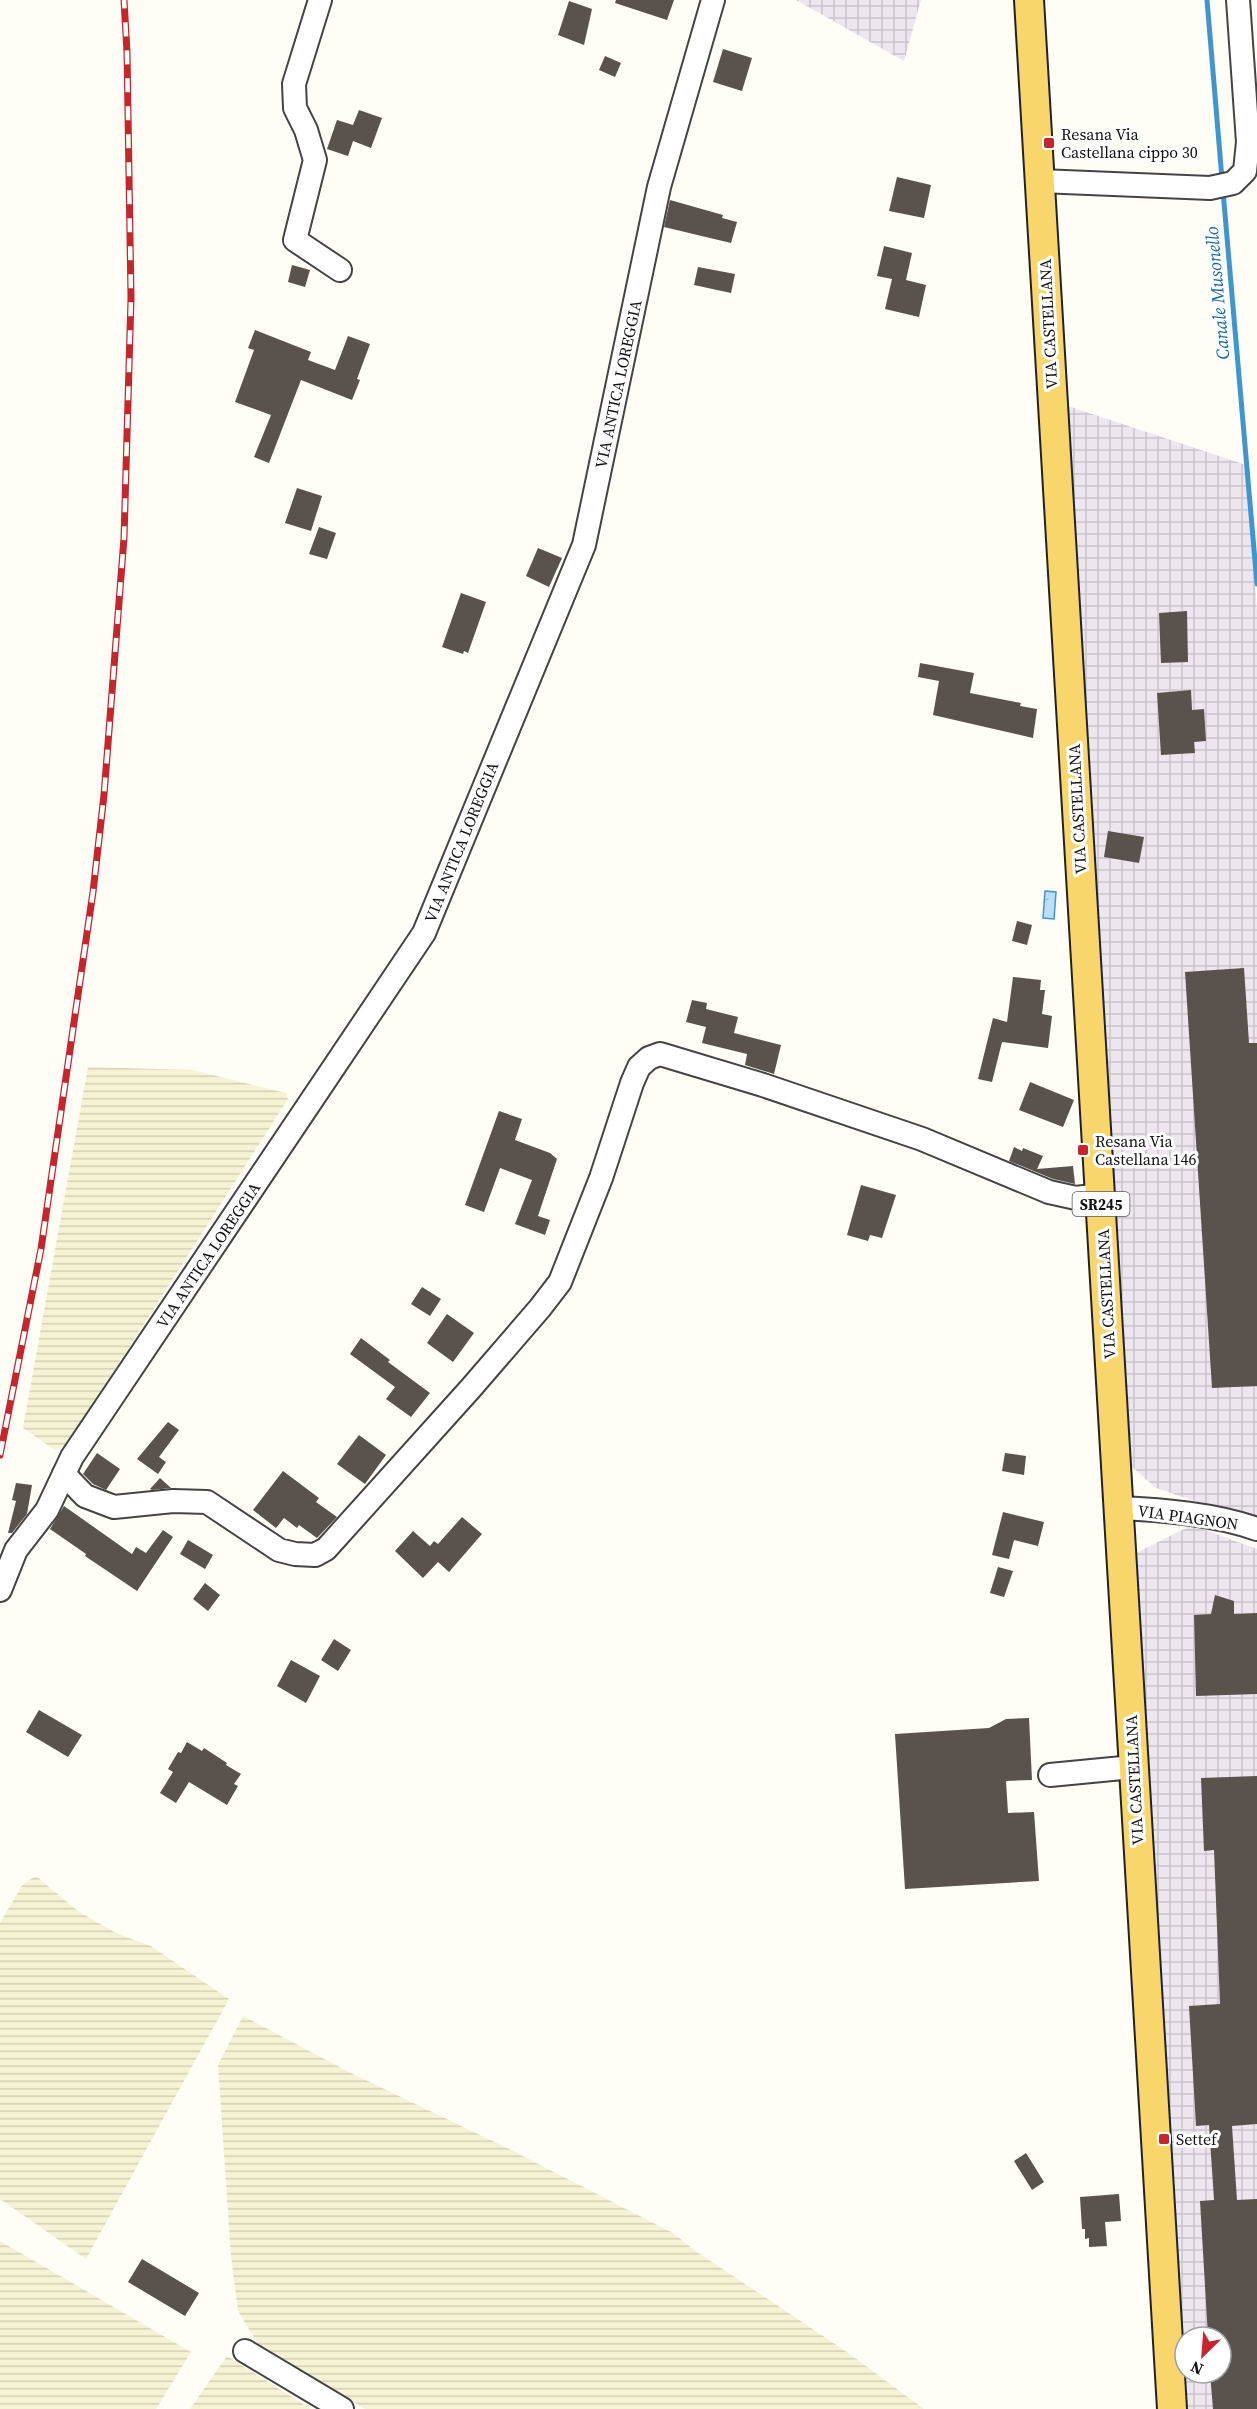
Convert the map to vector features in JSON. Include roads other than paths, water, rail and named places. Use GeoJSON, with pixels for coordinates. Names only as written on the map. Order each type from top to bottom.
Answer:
{"type":"FeatureCollection","features":[{"type":"Feature","properties":{"kind":"main road","name":"VIA CASTELLANA"},"geometry":{"type":"LineString","coordinates":[[1029,0],[1172,2409]]}},
{"type":"Feature","properties":{"kind":"street"},"geometry":{"type":"LineString","coordinates":[[320,0],[294,84],[295,108],[306,130],[315,160],[295,240],[340,270]]}},
{"type":"Feature","properties":{"kind":"street","name":"VIA ANTICA LOREGGIA"},"geometry":{"type":"LineString","coordinates":[[0,1590],[16,1550],[47,1510],[72,1457],[424,933],[584,545],[659,187],[713,0]]}},
{"type":"Feature","properties":{"kind":"street"},"geometry":{"type":"LineString","coordinates":[[1040,181],[1210,188],[1233,183],[1245,171],[1248,142],[1238,0]]}},
{"type":"Feature","properties":{"kind":"street"},"geometry":{"type":"LineString","coordinates":[[64,1474],[85,1496],[114,1507],[173,1501],[207,1502],[279,1550],[315,1556],[326,1549],[471,1388],[560,1282],[601,1178],[639,1067],[649,1058],[660,1054],[764,1085],[922,1139],[1049,1192],[1076,1198],[1100,1195]]}},
{"type":"Feature","properties":{"kind":"street","name":"VIA PIAGNON"},"geometry":{"type":"LineString","coordinates":[[1119,1508],[1235,1521],[1257,1529]]}},
{"type":"Feature","properties":{"kind":"street"},"geometry":{"type":"LineString","coordinates":[[1050,1775],[1134,1767]]}},
{"type":"Feature","properties":{"kind":"street"},"geometry":{"type":"LineString","coordinates":[[245,2351],[342,2409]]}},
{"type":"Feature","properties":{"kind":"water"},"geometry":{"type":"Polygon","coordinates":[[[1045,891],[1056,892],[1054,919],[1043,918],[1045,891]]]}},
{"type":"Feature","properties":{"kind":"waterway","name":"Canale Musonello"},"geometry":{"type":"LineString","coordinates":[[1207,0],[1222,179]]}},
{"type":"Feature","properties":{"kind":"waterway","name":"Canale Musonello"},"geometry":{"type":"LineString","coordinates":[[1223,191],[1257,584]]}},
{"type":"Feature","properties":{"kind":"railway"},"geometry":{"type":"LineString","coordinates":[[0,1455],[41,1249],[93,892],[104,795],[124,538],[131,298],[124,0]]}},
{"type":"Feature","properties":{"kind":"place","name":"Resana Via Castellana cippo 30"},"geometry":{"type":"Point","coordinates":[1049,143]}},
{"type":"Feature","properties":{"kind":"place","name":"Resana Via Castellana 146"},"geometry":{"type":"Point","coordinates":[1083,1150]}},
{"type":"Feature","properties":{"kind":"place","name":"Settef"},"geometry":{"type":"Point","coordinates":[1164,2139]}}]}
